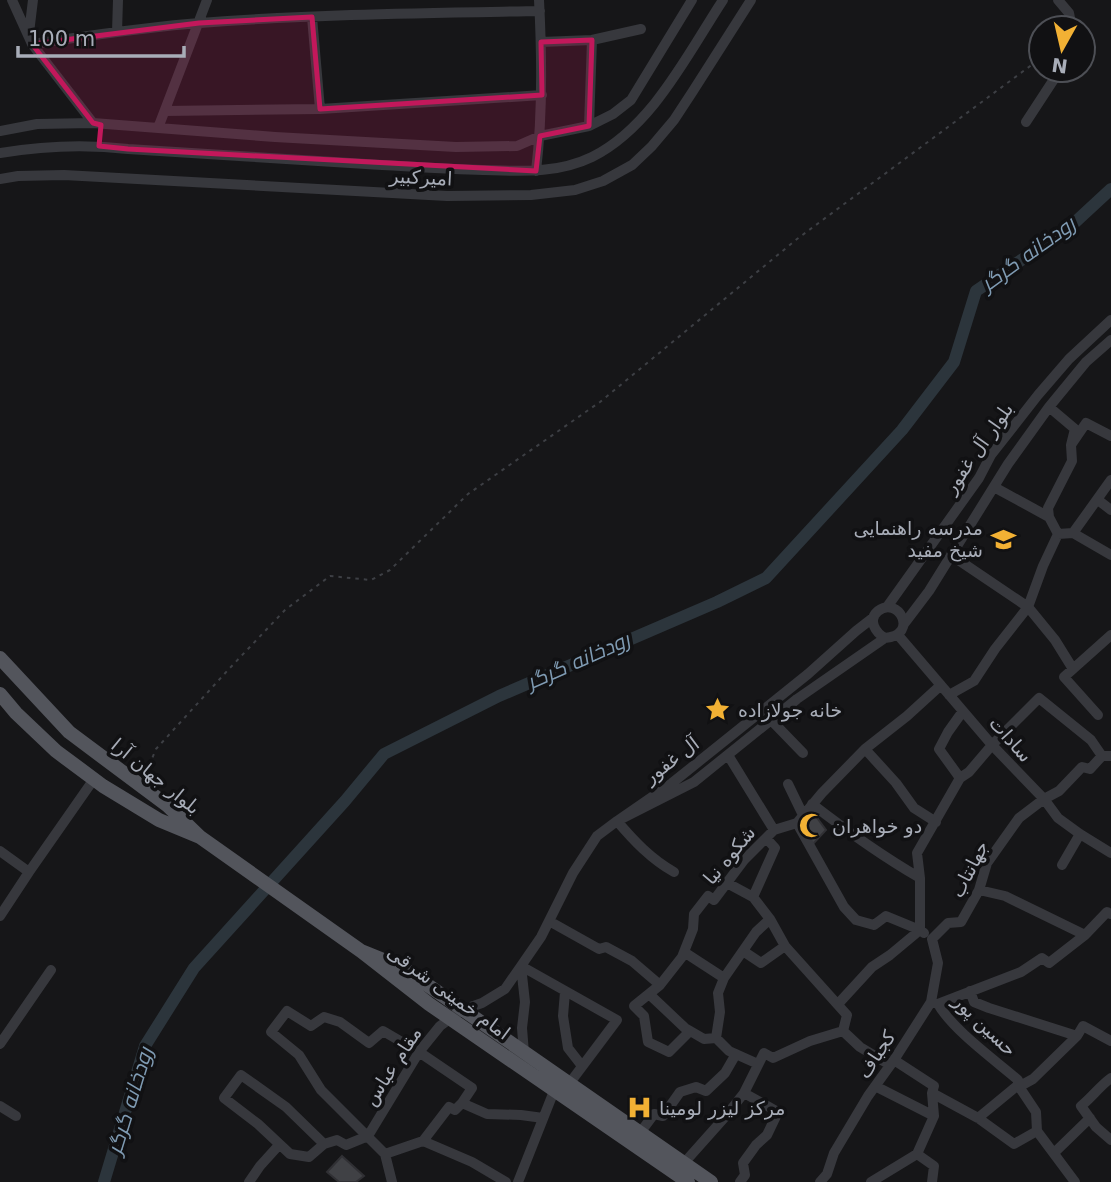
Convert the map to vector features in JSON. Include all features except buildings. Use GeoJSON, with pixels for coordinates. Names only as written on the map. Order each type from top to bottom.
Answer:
{"type":"FeatureCollection","features":[{"type":"Feature","properties":{"kind":"main road","name":"بلوار جهان آرا"},"geometry":{"type":"LineString","coordinates":[[0,658],[69,732],[168,806],[200,838]]}},
{"type":"Feature","properties":{"kind":"main road","name":"بلوار جهان آرا"},"geometry":{"type":"LineString","coordinates":[[0,694],[56,751],[94,779],[159,820],[200,838]]}},
{"type":"Feature","properties":{"kind":"main road","name":"امام خمینی شرقی"},"geometry":{"type":"LineString","coordinates":[[200,838],[361,951],[403,968],[456,1014],[554,1091],[688,1182]]}},
{"type":"Feature","properties":{"kind":"main road","name":"امام خمینی شرقی"},"geometry":{"type":"LineString","coordinates":[[456,1014],[524,1053],[639,1133],[676,1173],[711,1182]]}},
{"type":"Feature","properties":{"kind":"street"},"geometry":{"type":"LineString","coordinates":[[12,0],[30,40],[97,124],[99,146]]}},
{"type":"Feature","properties":{"kind":"street"},"geometry":{"type":"LineString","coordinates":[[30,40],[33,0]]}},
{"type":"Feature","properties":{"kind":"street"},"geometry":{"type":"LineString","coordinates":[[117,32],[118,0]]}},
{"type":"Feature","properties":{"kind":"street"},"geometry":{"type":"LineString","coordinates":[[158,128],[207,0]]}},
{"type":"Feature","properties":{"kind":"street"},"geometry":{"type":"LineString","coordinates":[[368,0],[368,14]]}},
{"type":"Feature","properties":{"kind":"street"},"geometry":{"type":"LineString","coordinates":[[0,131],[37,124],[97,124],[456,147],[517,146],[540,136],[589,126],[613,114],[631,100],[692,0]]}},
{"type":"Feature","properties":{"kind":"street","name":"امیرکبیر"},"geometry":{"type":"LineString","coordinates":[[0,153],[99,146],[446,169],[536,171],[571,166],[593,156],[628,133],[672,79],[723,0]]}},
{"type":"Feature","properties":{"kind":"street","name":"امیرکبیر"},"geometry":{"type":"LineString","coordinates":[[0,180],[18,176],[64,175],[447,197],[531,195],[575,190],[603,181],[632,165],[652,146],[674,120],[751,0]]}},
{"type":"Feature","properties":{"kind":"street"},"geometry":{"type":"LineString","coordinates":[[1058,0],[1069,14]]}},
{"type":"Feature","properties":{"kind":"street"},"geometry":{"type":"LineString","coordinates":[[30,40],[199,23],[539,5],[542,95],[536,171]]}},
{"type":"Feature","properties":{"kind":"street"},"geometry":{"type":"LineString","coordinates":[[312,17],[320,108]]}},
{"type":"Feature","properties":{"kind":"street"},"geometry":{"type":"LineString","coordinates":[[541,42],[592,40],[641,29]]}},
{"type":"Feature","properties":{"kind":"street"},"geometry":{"type":"LineString","coordinates":[[589,126],[592,40]]}},
{"type":"Feature","properties":{"kind":"street"},"geometry":{"type":"LineString","coordinates":[[1026,122],[1051,84]]}},
{"type":"Feature","properties":{"kind":"street"},"geometry":{"type":"LineString","coordinates":[[165,111],[320,108],[542,95]]}},
{"type":"Feature","properties":{"kind":"street","name":"بلوار آل غفور"},"geometry":{"type":"LineString","coordinates":[[887,607],[979,478],[990,455],[1061,368],[1111,320]]}},
{"type":"Feature","properties":{"kind":"street","name":"بلوار آل غفور"},"geometry":{"type":"LineString","coordinates":[[904,624],[929,591],[1008,464],[1049,407],[1086,362],[1111,340]]}},
{"type":"Feature","properties":{"kind":"street"},"geometry":{"type":"LineString","coordinates":[[1049,407],[1075,429],[1070,445],[1072,461],[1048,508],[1049,517],[1058,534]]}},
{"type":"Feature","properties":{"kind":"street"},"geometry":{"type":"LineString","coordinates":[[1070,445],[1086,424],[1111,436]]}},
{"type":"Feature","properties":{"kind":"street"},"geometry":{"type":"LineString","coordinates":[[1073,533],[1111,480]]}},
{"type":"Feature","properties":{"kind":"street"},"geometry":{"type":"LineString","coordinates":[[994,486],[1049,517]]}},
{"type":"Feature","properties":{"kind":"street"},"geometry":{"type":"LineString","coordinates":[[1098,500],[1111,510]]}},
{"type":"Feature","properties":{"kind":"street"},"geometry":{"type":"LineString","coordinates":[[1058,534],[1073,533],[1111,555]]}},
{"type":"Feature","properties":{"kind":"street"},"geometry":{"type":"LineString","coordinates":[[949,695],[974,681],[1028,607],[1058,534]]}},
{"type":"Feature","properties":{"kind":"street"},"geometry":{"type":"LineString","coordinates":[[951,555],[1028,607],[1055,640],[1073,669]]}},
{"type":"Feature","properties":{"kind":"street"},"geometry":{"type":"LineString","coordinates":[[887,607],[896,609],[902,615],[904,624],[898,635],[885,638],[877,634],[873,626],[874,617],[879,610],[887,607]]}},
{"type":"Feature","properties":{"kind":"street","name":"آل غفور"},"geometry":{"type":"LineString","coordinates":[[456,1014],[505,989],[541,937],[573,873],[597,836],[672,783],[808,674],[874,617]]}},
{"type":"Feature","properties":{"kind":"street","name":"سادات"},"geometry":{"type":"LineString","coordinates":[[898,635],[1058,818],[1111,853]]}},
{"type":"Feature","properties":{"kind":"street"},"geometry":{"type":"LineString","coordinates":[[1098,715],[1064,677],[1111,635]]}},
{"type":"Feature","properties":{"kind":"street","name":"آل غفور"},"geometry":{"type":"LineString","coordinates":[[617,821],[694,782],[797,699],[885,638]]}},
{"type":"Feature","properties":{"kind":"street"},"geometry":{"type":"LineString","coordinates":[[800,819],[865,749],[941,685]]}},
{"type":"Feature","properties":{"kind":"street"},"geometry":{"type":"LineString","coordinates":[[920,930],[917,853],[960,778],[969,772],[1039,698],[1107,756]]}},
{"type":"Feature","properties":{"kind":"street"},"geometry":{"type":"LineString","coordinates":[[960,778],[939,748],[963,711]]}},
{"type":"Feature","properties":{"kind":"street"},"geometry":{"type":"LineString","coordinates":[[771,720],[803,754]]}},
{"type":"Feature","properties":{"kind":"street"},"geometry":{"type":"LineString","coordinates":[[865,749],[915,808],[936,822]]}},
{"type":"Feature","properties":{"kind":"street"},"geometry":{"type":"LineString","coordinates":[[728,755],[775,848],[754,897]]}},
{"type":"Feature","properties":{"kind":"street","name":"جهانتاب"},"geometry":{"type":"LineString","coordinates":[[932,939],[948,923],[961,922],[979,890],[987,863],[1019,818],[1059,791],[1082,767],[1090,769],[1107,756]]}},
{"type":"Feature","properties":{"kind":"street"},"geometry":{"type":"LineString","coordinates":[[0,916],[94,779]]}},
{"type":"Feature","properties":{"kind":"street"},"geometry":{"type":"LineString","coordinates":[[788,784],[800,819],[844,907],[856,920],[874,925],[886,916],[920,930],[932,939]]}},
{"type":"Feature","properties":{"kind":"street"},"geometry":{"type":"LineString","coordinates":[[812,804],[845,830],[920,878]]}},
{"type":"Feature","properties":{"kind":"street","name":"شکوه نیا"},"geometry":{"type":"LineString","coordinates":[[649,994],[660,985],[682,957],[693,929],[694,914],[708,896],[713,901],[744,860],[770,834],[800,819]]}},
{"type":"Feature","properties":{"kind":"street"},"geometry":{"type":"LineString","coordinates":[[617,821],[636,843],[674,872]]}},
{"type":"Feature","properties":{"kind":"street"},"geometry":{"type":"LineString","coordinates":[[1062,865],[1080,834]]}},
{"type":"Feature","properties":{"kind":"street"},"geometry":{"type":"LineString","coordinates":[[0,851],[29,872]]}},
{"type":"Feature","properties":{"kind":"street"},"geometry":{"type":"LineString","coordinates":[[727,883],[754,897],[785,946],[847,1015],[843,1031]]}},
{"type":"Feature","properties":{"kind":"street"},"geometry":{"type":"LineString","coordinates":[[979,890],[1005,896],[1085,935]]}},
{"type":"Feature","properties":{"kind":"street"},"geometry":{"type":"LineString","coordinates":[[934,1003],[1021,972],[1042,958],[1049,963],[1085,935],[1107,912],[1111,914]]}},
{"type":"Feature","properties":{"kind":"street"},"geometry":{"type":"LineString","coordinates":[[716,1038],[720,1012],[718,993],[724,978],[756,932],[770,919]]}},
{"type":"Feature","properties":{"kind":"street"},"geometry":{"type":"LineString","coordinates":[[549,921],[599,949],[606,947],[632,961],[660,985]]}},
{"type":"Feature","properties":{"kind":"street"},"geometry":{"type":"LineString","coordinates":[[838,1004],[872,967],[920,930]]}},
{"type":"Feature","properties":{"kind":"street","name":"کجباف"},"geometry":{"type":"LineString","coordinates":[[821,1182],[827,1174],[834,1153],[868,1096],[934,1003],[938,963],[932,939]]}},
{"type":"Feature","properties":{"kind":"street"},"geometry":{"type":"LineString","coordinates":[[743,951],[761,963],[785,946]]}},
{"type":"Feature","properties":{"kind":"street"},"geometry":{"type":"LineString","coordinates":[[684,952],[724,978]]}},
{"type":"Feature","properties":{"kind":"street"},"geometry":{"type":"LineString","coordinates":[[521,966],[617,1020],[569,1084]]}},
{"type":"Feature","properties":{"kind":"street"},"geometry":{"type":"LineString","coordinates":[[521,966],[525,1002],[522,1028],[524,1053]]}},
{"type":"Feature","properties":{"kind":"street"},"geometry":{"type":"LineString","coordinates":[[0,1045],[4,1031],[51,970]]}},
{"type":"Feature","properties":{"kind":"street"},"geometry":{"type":"LineString","coordinates":[[970,991],[974,1002],[1077,1036]]}},
{"type":"Feature","properties":{"kind":"street"},"geometry":{"type":"LineString","coordinates":[[565,992],[563,1016],[568,1048],[582,1066]]}},
{"type":"Feature","properties":{"kind":"street"},"geometry":{"type":"LineString","coordinates":[[690,1031],[669,1052],[648,1042],[645,1016],[634,1006],[649,994],[685,1028],[704,1039],[716,1038],[729,1051],[758,1065]]}},
{"type":"Feature","properties":{"kind":"street","name":"حسین پور"},"geometry":{"type":"LineString","coordinates":[[934,1003],[957,1027],[1018,1080],[1018,1085],[1036,1112],[1037,1131],[1072,1177]]}},
{"type":"Feature","properties":{"kind":"street"},"geometry":{"type":"LineString","coordinates":[[385,1154],[423,1142],[449,1107],[455,1110],[472,1088],[383,1031],[369,1043],[340,1023],[324,1017],[311,1026],[287,1011],[271,1032],[299,1055],[321,1090],[385,1154],[392,1182]]}},
{"type":"Feature","properties":{"kind":"street","name":"مقام عباس"},"geometry":{"type":"LineString","coordinates":[[368,1136],[419,1052],[440,1026],[456,1014]]}},
{"type":"Feature","properties":{"kind":"street"},"geometry":{"type":"LineString","coordinates":[[978,1118],[1018,1085],[1022,1086],[1032,1079],[1077,1036],[1083,1026],[1111,1041]]}},
{"type":"Feature","properties":{"kind":"street"},"geometry":{"type":"LineString","coordinates":[[843,1031],[860,1047],[934,1086],[934,1116],[917,1154],[871,1182]]}},
{"type":"Feature","properties":{"kind":"street"},"geometry":{"type":"LineString","coordinates":[[676,1173],[744,1093],[764,1053],[773,1058],[810,1041],[843,1031]]}},
{"type":"Feature","properties":{"kind":"street"},"geometry":{"type":"LineString","coordinates":[[639,1133],[654,1114],[663,1116],[680,1092],[696,1087],[706,1091],[725,1073],[736,1054]]}},
{"type":"Feature","properties":{"kind":"street"},"geometry":{"type":"LineString","coordinates":[[324,1144],[286,1107],[241,1076],[224,1098],[258,1124],[290,1154],[309,1157],[324,1144],[337,1140],[346,1145],[368,1136]]}},
{"type":"Feature","properties":{"kind":"street"},"geometry":{"type":"LineString","coordinates":[[1111,1078],[1081,1106],[1096,1127],[1111,1140]]}},
{"type":"Feature","properties":{"kind":"street"},"geometry":{"type":"LineString","coordinates":[[875,1086],[934,1116]]}},
{"type":"Feature","properties":{"kind":"street"},"geometry":{"type":"LineString","coordinates":[[518,1182],[554,1091]]}},
{"type":"Feature","properties":{"kind":"street"},"geometry":{"type":"LineString","coordinates":[[740,1182],[745,1175],[743,1163],[767,1135],[778,1112],[744,1093]]}},
{"type":"Feature","properties":{"kind":"street"},"geometry":{"type":"LineString","coordinates":[[932,1093],[978,1118],[1014,1144],[1037,1131]]}},
{"type":"Feature","properties":{"kind":"street"},"geometry":{"type":"LineString","coordinates":[[462,1103],[487,1114],[544,1118]]}},
{"type":"Feature","properties":{"kind":"street"},"geometry":{"type":"LineString","coordinates":[[0,1105],[16,1116]]}},
{"type":"Feature","properties":{"kind":"street"},"geometry":{"type":"LineString","coordinates":[[1054,1153],[1090,1118]]}},
{"type":"Feature","properties":{"kind":"street"},"geometry":{"type":"LineString","coordinates":[[423,1142],[472,1161],[506,1182]]}},
{"type":"Feature","properties":{"kind":"street"},"geometry":{"type":"LineString","coordinates":[[249,1182],[279,1144]]}},
{"type":"Feature","properties":{"kind":"street"},"geometry":{"type":"LineString","coordinates":[[917,1154],[934,1166],[932,1182]]}},
{"type":"Feature","properties":{"kind":"street"},"geometry":{"type":"LineString","coordinates":[[1060,1182],[1072,1177]]}},
{"type":"Feature","properties":{"kind":"path"},"geometry":{"type":"LineString","coordinates":[[140,785],[156,749],[285,610],[330,576],[371,580],[390,570],[468,494],[600,402],[797,239],[1027,68]]}},
{"type":"Feature","properties":{"kind":"highlighted area"},"geometry":{"type":"Polygon","coordinates":[[[312,17],[320,109],[542,95],[541,42],[592,40],[589,126],[540,136],[536,171],[99,146],[101,125],[93,123],[32,44],[199,23],[312,17]]]}},
{"type":"Feature","properties":{"kind":"waterway","name":"رودخانه گرگر"},"geometry":{"type":"LineString","coordinates":[[104,1182],[145,1046],[194,968],[384,754],[499,696],[717,602],[766,578],[902,430],[954,362],[976,291],[1071,226],[1111,189]]}},
{"type":"Feature","properties":{"kind":"place","name":"مدرسه راهنمایی شیخ مفید"},"geometry":{"type":"Point","coordinates":[1003,539]}},
{"type":"Feature","properties":{"kind":"place","name":"خانه جولازاده"},"geometry":{"type":"Point","coordinates":[718,710]}},
{"type":"Feature","properties":{"kind":"place","name":"دو خواهران"},"geometry":{"type":"Point","coordinates":[812,826]}},
{"type":"Feature","properties":{"kind":"place","name":"مرکز لیزر لومینا"},"geometry":{"type":"Point","coordinates":[639,1108]}}]}
